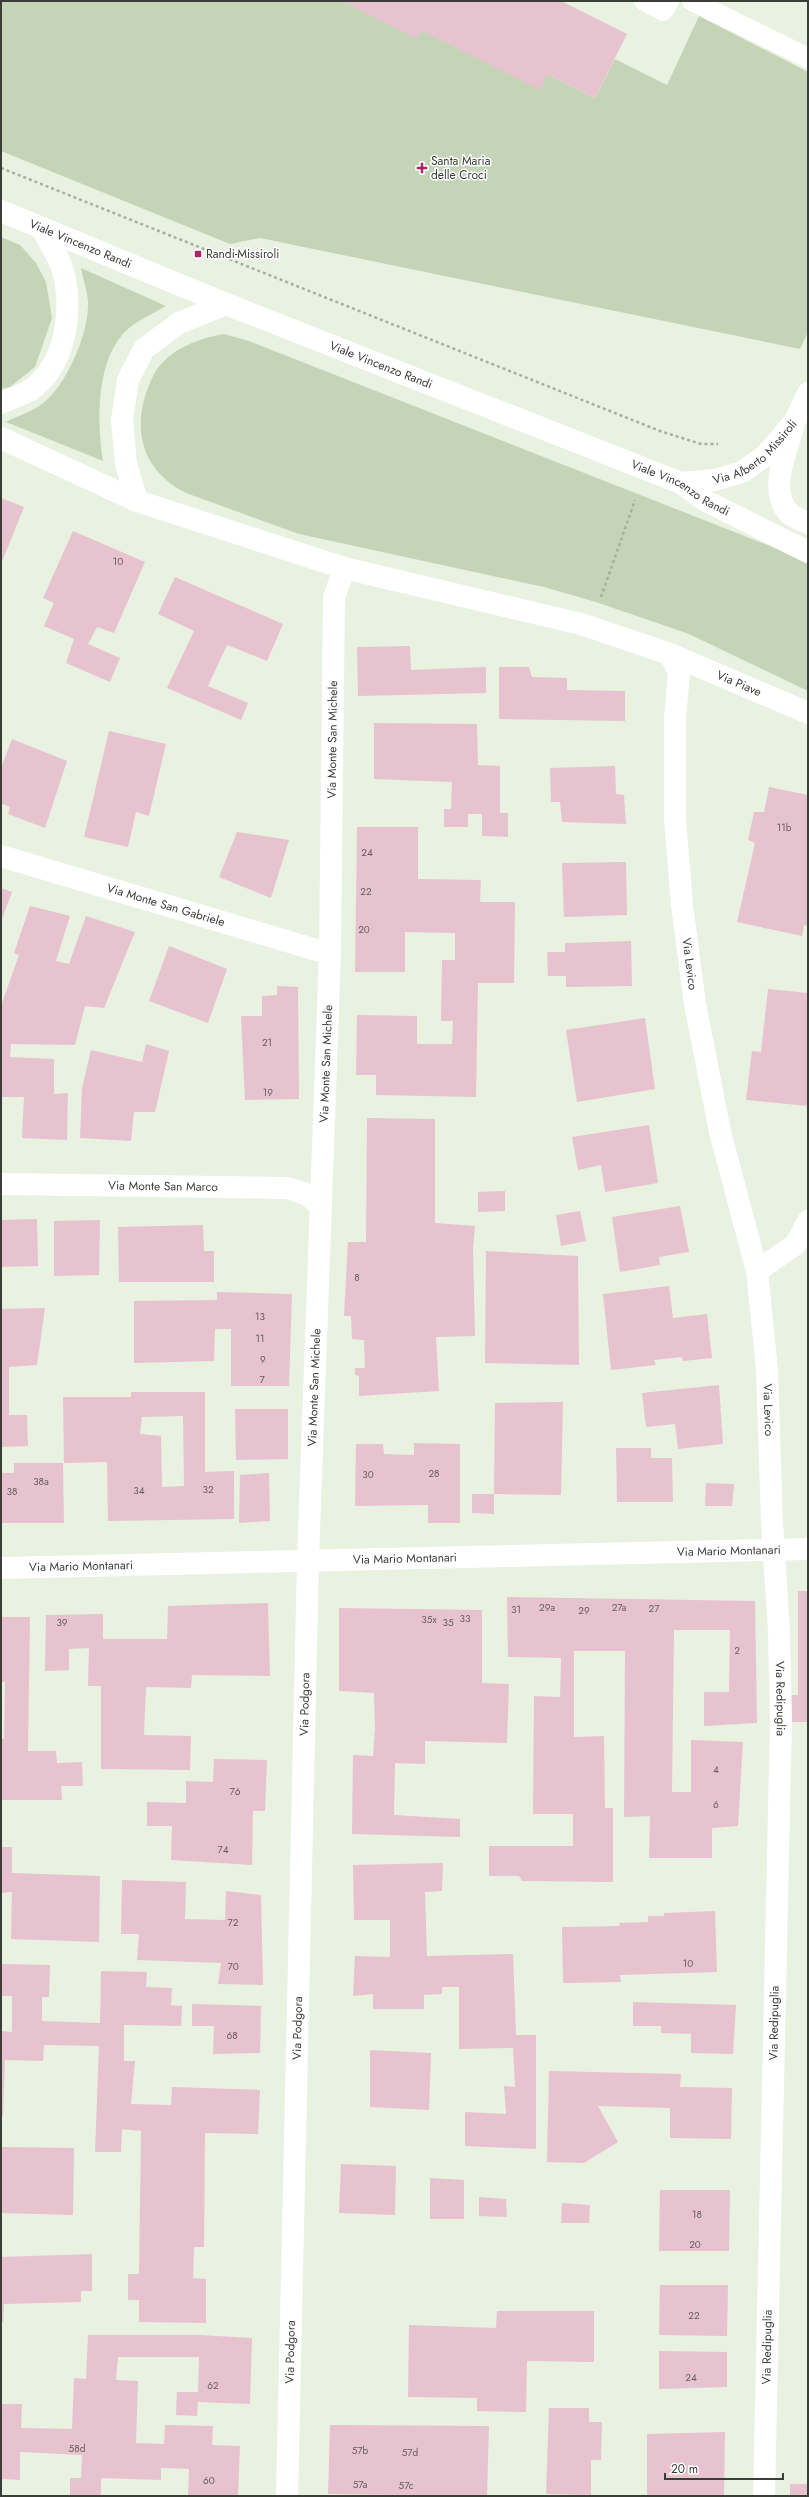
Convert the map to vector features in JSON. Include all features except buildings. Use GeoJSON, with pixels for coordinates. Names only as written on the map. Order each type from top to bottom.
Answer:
{"type":"FeatureCollection","features":[{"type":"Feature","properties":{"kind":"street","name":"Viale Vincenzo Randi"},"geometry":{"type":"LineString","coordinates":[[1,211],[42,230],[226,304],[681,483],[704,500],[808,552]]}},
{"type":"Feature","properties":{"kind":"street"},"geometry":{"type":"LineString","coordinates":[[1,403],[30,390],[52,367],[64,335],[67,300],[61,265],[42,230]]}},
{"type":"Feature","properties":{"kind":"street"},"geometry":{"type":"LineString","coordinates":[[137,501],[126,464],[122,420],[128,380],[144,349],[179,323],[226,304]]}},
{"type":"Feature","properties":{"kind":"street","name":"Via Alberto Missiroli"},"geometry":{"type":"LineString","coordinates":[[681,483],[715,480],[742,472],[764,456],[795,421],[808,393]]}},
{"type":"Feature","properties":{"kind":"street"},"geometry":{"type":"LineString","coordinates":[[795,421],[779,482],[780,498],[791,515],[808,523]]}},
{"type":"Feature","properties":{"kind":"street"},"geometry":{"type":"LineString","coordinates":[[1,438],[137,501],[344,568],[581,624],[670,654]]}},
{"type":"Feature","properties":{"kind":"street","name":"Via Monte San Michele"},"geometry":{"type":"LineString","coordinates":[[308,1560],[330,954],[334,598],[344,568]]}},
{"type":"Feature","properties":{"kind":"street","name":"Via Piave"},"geometry":{"type":"LineString","coordinates":[[670,654],[808,713]]}},
{"type":"Feature","properties":{"kind":"street","name":"Via Levico"},"geometry":{"type":"LineString","coordinates":[[670,654],[679,673],[675,718],[675,818],[682,905],[695,1004],[720,1132],[757,1271],[767,1370],[773,1550]]}},
{"type":"Feature","properties":{"kind":"street","name":"Via Monte San Gabriele"},"geometry":{"type":"LineString","coordinates":[[1,856],[330,954]]}},
{"type":"Feature","properties":{"kind":"street","name":"Via Monte San Marco"},"geometry":{"type":"LineString","coordinates":[[1,1184],[287,1188],[306,1194],[321,1206]]}},
{"type":"Feature","properties":{"kind":"street"},"geometry":{"type":"LineString","coordinates":[[757,1271],[796,1244],[808,1222]]}},
{"type":"Feature","properties":{"kind":"street","name":"Via Mario Montanari"},"geometry":{"type":"LineString","coordinates":[[1,1568],[808,1549]]}},
{"type":"Feature","properties":{"kind":"street","name":"Via Redipuglia"},"geometry":{"type":"LineString","coordinates":[[764,2496],[781,1719],[780,1631],[773,1550]]}},
{"type":"Feature","properties":{"kind":"street","name":"Via Podgora"},"geometry":{"type":"LineString","coordinates":[[287,2496],[308,1560]]}},
{"type":"Feature","properties":{"kind":"lane"},"geometry":{"type":"LineString","coordinates":[[644,1],[664,11],[669,1]]}},
{"type":"Feature","properties":{"kind":"lane"},"geometry":{"type":"LineString","coordinates":[[692,1],[808,58]]}},
{"type":"Feature","properties":{"kind":"path"},"geometry":{"type":"LineString","coordinates":[[1,168],[660,431],[701,444],[724,444]]}},
{"type":"Feature","properties":{"kind":"path"},"geometry":{"type":"LineString","coordinates":[[599,602],[637,494]]}},
{"type":"Feature","properties":{"kind":"green space","name":"Santa Maria delle Croci"},"geometry":{"type":"Polygon","coordinates":[[[1,1],[342,1],[417,38],[421,30],[540,89],[547,74],[595,98],[615,59],[667,85],[699,16],[808,72],[808,332],[800,349],[260,238],[230,244],[1,151],[1,1]]]}},
{"type":"Feature","properties":{"kind":"green space"},"geometry":{"type":"Polygon","coordinates":[[[1,237],[20,245],[36,263],[46,282],[52,318],[35,367],[10,387],[1,389],[1,237]]]}},
{"type":"Feature","properties":{"kind":"green space"},"geometry":{"type":"Polygon","coordinates":[[[81,268],[166,306],[129,328],[118,340],[110,356],[104,373],[101,391],[100,428],[103,461],[6,422],[34,409],[51,396],[74,360],[84,332],[88,307],[87,293],[81,268]]]}},
{"type":"Feature","properties":{"kind":"green space"},"geometry":{"type":"Polygon","coordinates":[[[224,334],[249,341],[770,546],[808,564],[808,691],[689,634],[599,603],[544,587],[299,534],[186,493],[172,485],[152,464],[146,452],[142,438],[142,409],[146,393],[152,377],[168,357],[183,347],[198,340],[224,334]]]}},
{"type":"Feature","properties":{"kind":"place","name":"Santa Maria delle Croci"},"geometry":{"type":"Point","coordinates":[422,168]}},
{"type":"Feature","properties":{"kind":"place","name":"Randi-Missiroli"},"geometry":{"type":"Point","coordinates":[198,254]}}]}
